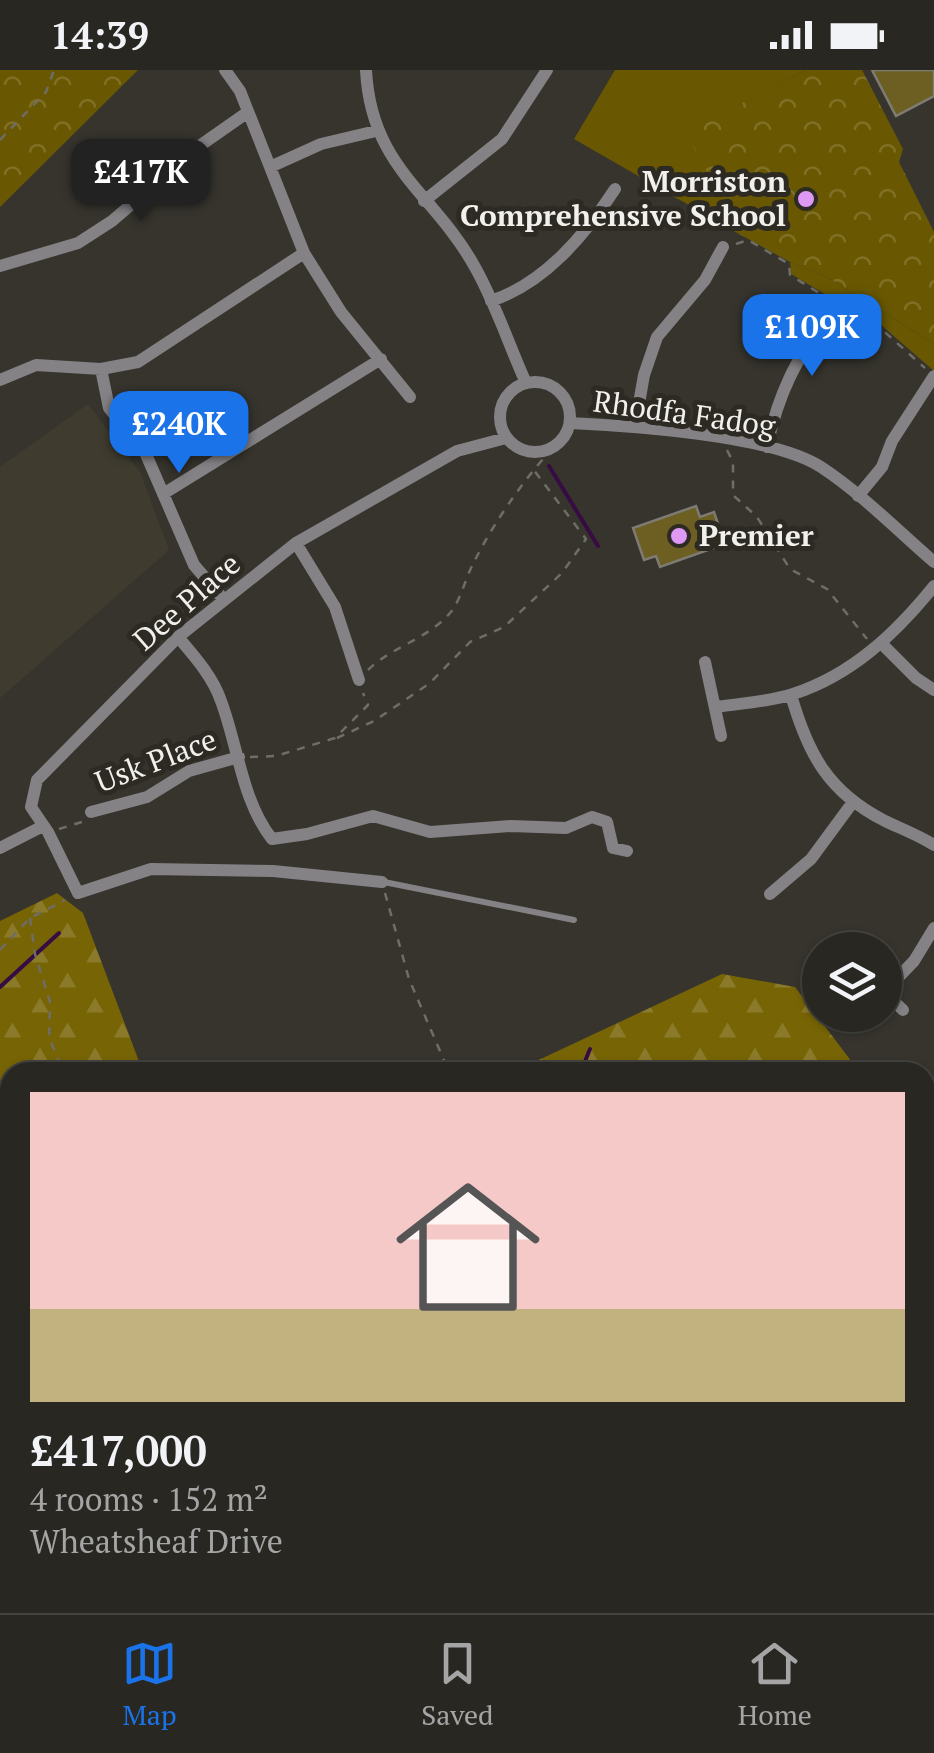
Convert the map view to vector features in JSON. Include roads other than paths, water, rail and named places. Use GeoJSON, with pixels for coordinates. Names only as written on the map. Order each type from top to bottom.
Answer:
{"type":"FeatureCollection","features":[{"type":"Feature","properties":{"kind":"street"},"geometry":{"type":"LineString","coordinates":[[224,70],[240,90],[304,253],[341,312],[410,398]]}},
{"type":"Feature","properties":{"kind":"street"},"geometry":{"type":"LineString","coordinates":[[366,70],[376,130],[424,201],[465,251],[526,383],[512,390],[500,410],[500,427],[506,438]]}},
{"type":"Feature","properties":{"kind":"street"},"geometry":{"type":"LineString","coordinates":[[424,201],[502,139],[546,70]]}},
{"type":"Feature","properties":{"kind":"street"},"geometry":{"type":"LineString","coordinates":[[0,266],[78,243],[112,222],[198,147],[248,112]]}},
{"type":"Feature","properties":{"kind":"street"},"geometry":{"type":"LineString","coordinates":[[270,167],[321,144],[376,130]]}},
{"type":"Feature","properties":{"kind":"street"},"geometry":{"type":"LineString","coordinates":[[491,301],[506,296],[546,270],[592,224],[615,189]]}},
{"type":"Feature","properties":{"kind":"street"},"geometry":{"type":"LineString","coordinates":[[636,426],[644,374],[657,337],[705,280],[723,247]]}},
{"type":"Feature","properties":{"kind":"street"},"geometry":{"type":"LineString","coordinates":[[0,380],[36,365],[101,370],[138,362],[304,253]]}},
{"type":"Feature","properties":{"kind":"street"},"geometry":{"type":"LineString","coordinates":[[767,446],[786,380],[834,302]]}},
{"type":"Feature","properties":{"kind":"street"},"geometry":{"type":"LineString","coordinates":[[163,494],[381,359]]}},
{"type":"Feature","properties":{"kind":"street"},"geometry":{"type":"LineString","coordinates":[[101,370],[109,408],[145,452],[194,566],[224,600]]}},
{"type":"Feature","properties":{"kind":"street"},"geometry":{"type":"LineString","coordinates":[[858,496],[882,467],[892,441],[934,376]]}},
{"type":"Feature","properties":{"kind":"street","name":"Rhodfa Fadog"},"geometry":{"type":"LineString","coordinates":[[506,438],[522,451],[539,453],[551,450],[566,435],[570,423],[562,394],[550,385],[526,383]]}},
{"type":"Feature","properties":{"kind":"street","name":"Rhodfa Fadog"},"geometry":{"type":"LineString","coordinates":[[570,423],[636,426],[767,446],[818,465],[934,562]]}},
{"type":"Feature","properties":{"kind":"street","name":"Dee Place"},"geometry":{"type":"LineString","coordinates":[[382,882],[273,871],[151,869],[78,893],[31,807],[37,780],[178,637],[296,543],[458,451],[506,438]]}},
{"type":"Feature","properties":{"kind":"street"},"geometry":{"type":"LineString","coordinates":[[296,543],[334,608],[359,680]]}},
{"type":"Feature","properties":{"kind":"street"},"geometry":{"type":"LineString","coordinates":[[716,707],[792,694],[839,674],[878,646],[934,586]]}},
{"type":"Feature","properties":{"kind":"street"},"geometry":{"type":"LineString","coordinates":[[178,637],[201,664],[220,697],[258,821],[272,839],[308,834],[372,816],[430,832],[511,826],[566,828],[592,817],[607,822],[613,848],[628,852]]}},
{"type":"Feature","properties":{"kind":"street"},"geometry":{"type":"LineString","coordinates":[[878,646],[934,690]]}},
{"type":"Feature","properties":{"kind":"street"},"geometry":{"type":"LineString","coordinates":[[705,662],[721,736]]}},
{"type":"Feature","properties":{"kind":"street"},"geometry":{"type":"LineString","coordinates":[[792,694],[802,733],[837,789],[934,845]]}},
{"type":"Feature","properties":{"kind":"street","name":"Usk Place"},"geometry":{"type":"LineString","coordinates":[[91,812],[147,796],[189,771],[238,756]]}},
{"type":"Feature","properties":{"kind":"street"},"geometry":{"type":"LineString","coordinates":[[770,894],[811,860],[854,802]]}},
{"type":"Feature","properties":{"kind":"street"},"geometry":{"type":"LineString","coordinates":[[0,848],[46,829]]}},
{"type":"Feature","properties":{"kind":"street"},"geometry":{"type":"LineString","coordinates":[[902,974],[934,928]]}},
{"type":"Feature","properties":{"kind":"lane"},"geometry":{"type":"LineString","coordinates":[[382,882],[574,920]]}},
{"type":"Feature","properties":{"kind":"waterway"},"geometry":{"type":"LineString","coordinates":[[549,466],[598,546]]}},
{"type":"Feature","properties":{"kind":"waterway"},"geometry":{"type":"LineString","coordinates":[[0,987],[59,933]]}},
{"type":"Feature","properties":{"kind":"waterway"},"geometry":{"type":"LineString","coordinates":[[585,1062],[590,1049]]}},
{"type":"Feature","properties":{"kind":"place","name":"Morriston Comprehensive School"},"geometry":{"type":"Point","coordinates":[806,199]}},
{"type":"Feature","properties":{"kind":"place","name":"Premier"},"geometry":{"type":"Point","coordinates":[679,536]}}]}
